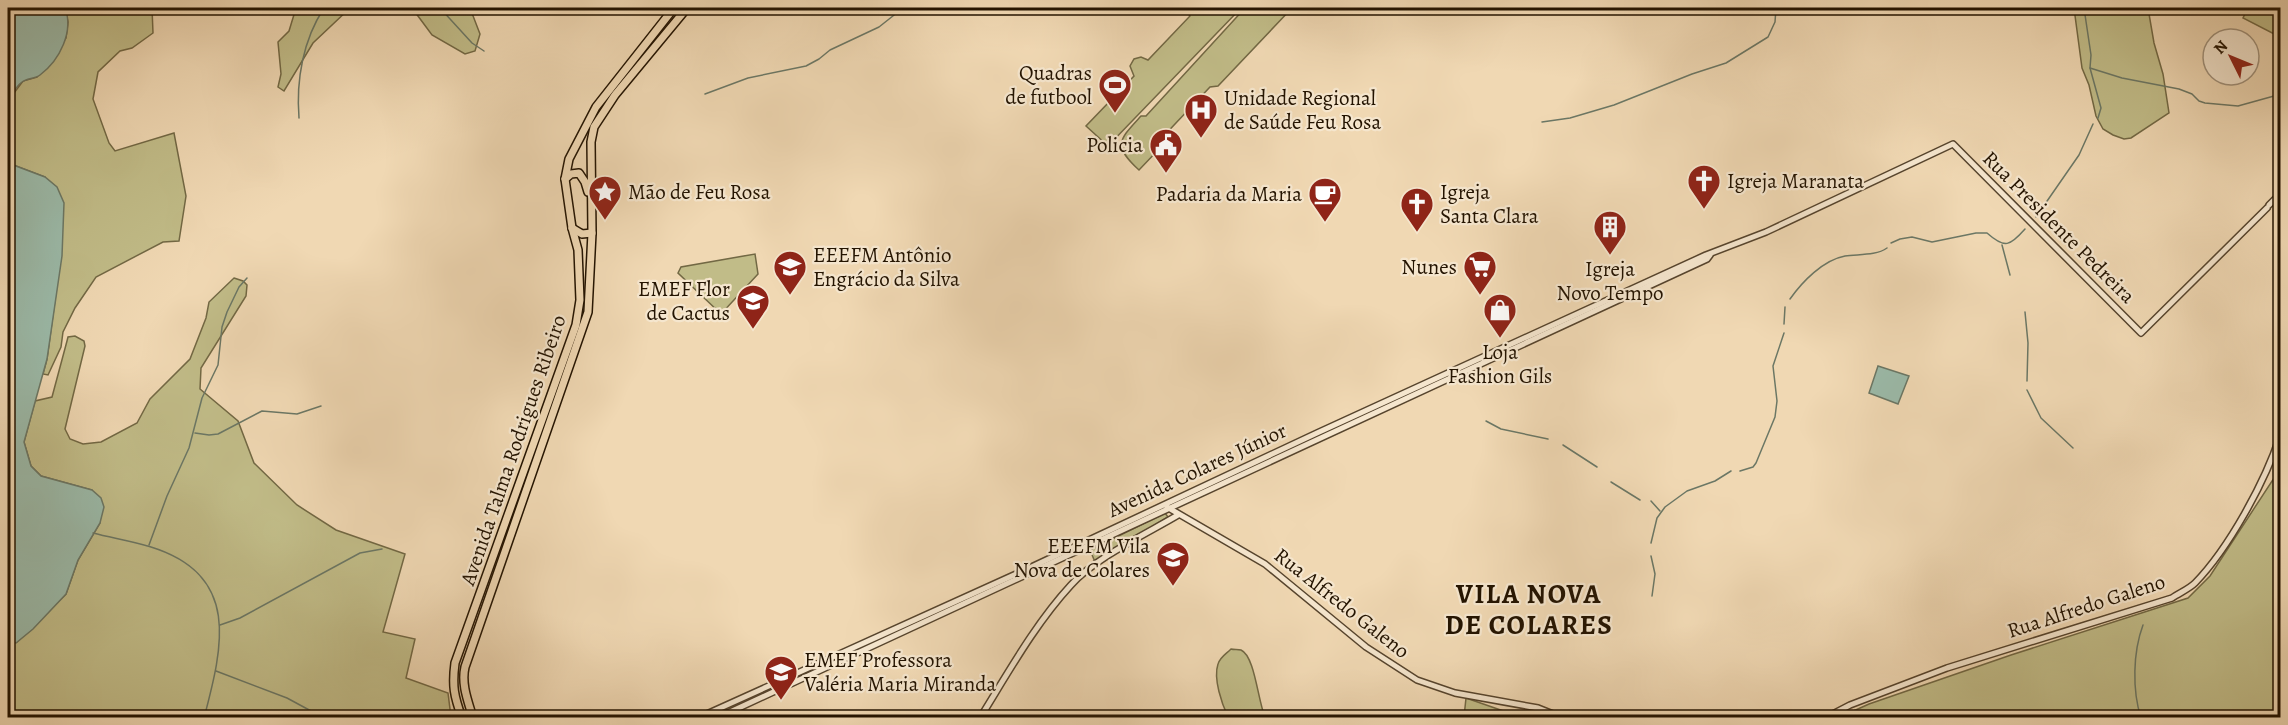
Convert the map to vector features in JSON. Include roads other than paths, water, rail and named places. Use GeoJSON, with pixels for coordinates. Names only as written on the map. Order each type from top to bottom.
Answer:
{"type":"FeatureCollection","features":[{"type":"Feature","properties":{"kind":"main road","name":"Avenida Talma Rodrigues Ribeiro"},"geometry":{"type":"LineString","coordinates":[[462,717],[452,684],[456,663],[576,325],[580,300],[578,250],[572,228],[565,179],[569,159],[596,107],[674,8]]}},
{"type":"Feature","properties":{"kind":"main road","name":"Avenida Talma Rodrigues Ribeiro"},"geometry":{"type":"LineString","coordinates":[[473,717],[465,687],[465,667],[585,326],[590,300],[591,142],[594,127],[615,95],[687,8]]}},
{"type":"Feature","properties":{"kind":"main road"},"geometry":{"type":"LineString","coordinates":[[565,179],[571,174],[579,173],[585,182],[591,200]]}},
{"type":"Feature","properties":{"kind":"main road"},"geometry":{"type":"LineString","coordinates":[[572,228],[582,234],[592,232]]}},
{"type":"Feature","properties":{"kind":"street","name":"Avenida Colares Júnior"},"geometry":{"type":"LineString","coordinates":[[698,717],[812,668],[1164,504],[1707,259],[1711,255],[1766,232],[1953,144]]}},
{"type":"Feature","properties":{"kind":"street","name":"Rua Presidente Pedreira"},"geometry":{"type":"LineString","coordinates":[[1953,144],[2141,333],[2280,194]]}},
{"type":"Feature","properties":{"kind":"street","name":"Avenida Colares Júnior"},"geometry":{"type":"LineString","coordinates":[[717,717],[1170,509],[1462,370]]}},
{"type":"Feature","properties":{"kind":"street","name":"Rua Alfredo Galeno"},"geometry":{"type":"LineString","coordinates":[[1825,717],[1850,705],[1947,668],[2172,598],[2193,585],[2213,562],[2234,531],[2271,464],[2280,436]]}},
{"type":"Feature","properties":{"kind":"street","name":"Rua Alfredo Galeno"},"geometry":{"type":"LineString","coordinates":[[1164,504],[1178,515],[1265,564],[1366,647],[1418,680],[1455,693],[1538,708],[1563,717]]}},
{"type":"Feature","properties":{"kind":"street"},"geometry":{"type":"LineString","coordinates":[[980,717],[1030,641],[1072,584],[1097,564],[1178,515]]}},
{"type":"Feature","properties":{"kind":"waterway"},"geometry":{"type":"LineString","coordinates":[[299,118],[302,61],[311,33],[324,8]]}},
{"type":"Feature","properties":{"kind":"waterway"},"geometry":{"type":"LineString","coordinates":[[440,8],[472,43],[484,51]]}},
{"type":"Feature","properties":{"kind":"waterway"},"geometry":{"type":"LineString","coordinates":[[705,94],[748,78],[806,66],[830,50],[879,27],[903,8]]}},
{"type":"Feature","properties":{"kind":"waterway"},"geometry":{"type":"LineString","coordinates":[[1542,122],[1570,118],[1614,105],[1726,63],[1768,37],[1775,22],[1776,8]]}},
{"type":"Feature","properties":{"kind":"waterway"},"geometry":{"type":"LineString","coordinates":[[2084,8],[2091,55],[2090,68],[2101,108],[2098,118]]}},
{"type":"Feature","properties":{"kind":"waterway"},"geometry":{"type":"LineString","coordinates":[[2090,68],[2122,78],[2179,89],[2205,103],[2238,106],[2274,96]]}},
{"type":"Feature","properties":{"kind":"waterway"},"geometry":{"type":"LineString","coordinates":[[2036,217],[2079,155],[2093,124]]}},
{"type":"Feature","properties":{"kind":"waterway"},"geometry":{"type":"LineString","coordinates":[[1891,243],[1912,237],[1932,242],[1976,233],[1987,233],[1998,242],[2007,243],[2025,229]]}},
{"type":"Feature","properties":{"kind":"waterway"},"geometry":{"type":"LineString","coordinates":[[2002,245],[2010,275]]}},
{"type":"Feature","properties":{"kind":"waterway"},"geometry":{"type":"LineString","coordinates":[[1790,299],[1807,279],[1829,262],[1845,256],[1872,254],[1887,248]]}},
{"type":"Feature","properties":{"kind":"waterway"},"geometry":{"type":"LineString","coordinates":[[149,545],[167,496],[189,448],[202,398],[218,365],[222,327],[227,312],[239,287],[247,278]]}},
{"type":"Feature","properties":{"kind":"waterway"},"geometry":{"type":"LineString","coordinates":[[1784,324],[1785,307]]}},
{"type":"Feature","properties":{"kind":"waterway"},"geometry":{"type":"LineString","coordinates":[[2025,312],[2028,343],[2027,381]]}},
{"type":"Feature","properties":{"kind":"waterway"},"geometry":{"type":"LineString","coordinates":[[1740,471],[1753,467],[1756,463],[1775,417],[1777,401],[1773,366],[1784,333]]}},
{"type":"Feature","properties":{"kind":"waterway"},"geometry":{"type":"LineString","coordinates":[[2027,390],[2041,418],[2073,448]]}},
{"type":"Feature","properties":{"kind":"waterway"},"geometry":{"type":"LineString","coordinates":[[195,433],[218,434],[262,411],[297,414],[321,406]]}},
{"type":"Feature","properties":{"kind":"waterway"},"geometry":{"type":"LineString","coordinates":[[1486,421],[1501,429],[1548,439]]}},
{"type":"Feature","properties":{"kind":"waterway"},"geometry":{"type":"LineString","coordinates":[[1563,445],[1597,467]]}},
{"type":"Feature","properties":{"kind":"waterway"},"geometry":{"type":"LineString","coordinates":[[1651,543],[1657,518],[1665,507],[1687,491],[1715,481],[1731,471]]}},
{"type":"Feature","properties":{"kind":"waterway"},"geometry":{"type":"LineString","coordinates":[[1611,482],[1640,500]]}},
{"type":"Feature","properties":{"kind":"waterway"},"geometry":{"type":"LineString","coordinates":[[1651,501],[1660,511]]}},
{"type":"Feature","properties":{"kind":"waterway"},"geometry":{"type":"LineString","coordinates":[[93,533],[151,547],[180,559],[200,575],[212,594],[218,616],[219,640],[204,718]]}},
{"type":"Feature","properties":{"kind":"waterway"},"geometry":{"type":"LineString","coordinates":[[220,625],[240,618],[360,553],[382,549]]}},
{"type":"Feature","properties":{"kind":"waterway"},"geometry":{"type":"LineString","coordinates":[[1651,556],[1655,574],[1652,596]]}},
{"type":"Feature","properties":{"kind":"waterway"},"geometry":{"type":"LineString","coordinates":[[2141,718],[2136,695],[2135,671],[2137,647],[2143,625]]}},
{"type":"Feature","properties":{"kind":"waterway"},"geometry":{"type":"LineString","coordinates":[[216,671],[287,698],[324,718]]}},
{"type":"Feature","properties":{"kind":"place","name":"Quadras de futbool"},"geometry":{"type":"Point","coordinates":[1115,114]}},
{"type":"Feature","properties":{"kind":"place","name":"Unidade Regional de Saúde Feu Rosa"},"geometry":{"type":"Point","coordinates":[1201,139]}},
{"type":"Feature","properties":{"kind":"place","name":"Policia"},"geometry":{"type":"Point","coordinates":[1166,174]}},
{"type":"Feature","properties":{"kind":"place","name":"Igreja Maranata"},"geometry":{"type":"Point","coordinates":[1704,210]}},
{"type":"Feature","properties":{"kind":"place","name":"Mão de Feu Rosa"},"geometry":{"type":"Point","coordinates":[605,221]}},
{"type":"Feature","properties":{"kind":"place","name":"Padaria da Maria"},"geometry":{"type":"Point","coordinates":[1325,223]}},
{"type":"Feature","properties":{"kind":"place","name":"Igreja Santa Clara"},"geometry":{"type":"Point","coordinates":[1417,233]}},
{"type":"Feature","properties":{"kind":"place","name":"Igreja Novo Tempo"},"geometry":{"type":"Point","coordinates":[1610,256]}},
{"type":"Feature","properties":{"kind":"place","name":"EEEFM Antônio Engrácio da Silva"},"geometry":{"type":"Point","coordinates":[790,296]}},
{"type":"Feature","properties":{"kind":"place","name":"Nunes"},"geometry":{"type":"Point","coordinates":[1480,296]}},
{"type":"Feature","properties":{"kind":"place","name":"EMEF Flor de Cactus"},"geometry":{"type":"Point","coordinates":[753,330]}},
{"type":"Feature","properties":{"kind":"place","name":"Loja Fashion Gils"},"geometry":{"type":"Point","coordinates":[1500,339]}},
{"type":"Feature","properties":{"kind":"place","name":"EEEFM Vila Nova de Colares"},"geometry":{"type":"Point","coordinates":[1173,587]}},
{"type":"Feature","properties":{"kind":"place","name":"EMEF Professora Valéria Maria Miranda"},"geometry":{"type":"Point","coordinates":[781,701]}},
{"type":"Feature","properties":{"kind":"district","name":"VILA NOVA DE COLARES"},"geometry":{"type":"Point","coordinates":[1529,610]}}]}
